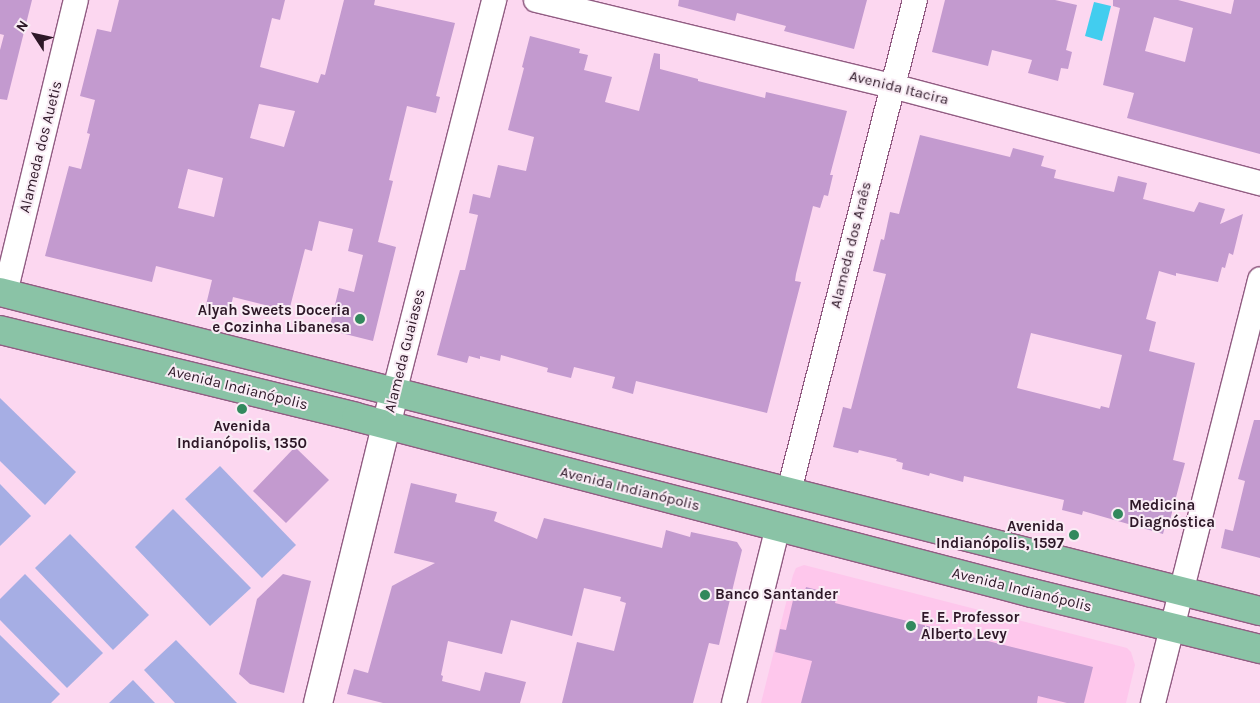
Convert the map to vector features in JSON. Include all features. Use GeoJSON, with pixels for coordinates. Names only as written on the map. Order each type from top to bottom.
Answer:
{"type":"FeatureCollection","features":[{"type":"Feature","properties":{"kind":"main road"},"geometry":{"type":"LineString","coordinates":[[2,293],[1260,611]]}},
{"type":"Feature","properties":{"kind":"main road","name":"Avenida Indianópolis"},"geometry":{"type":"LineString","coordinates":[[0,330],[386,425],[1032,593],[1260,649]]}},
{"type":"Feature","properties":{"kind":"street","name":"Alameda dos Auetis"},"geometry":{"type":"LineString","coordinates":[[2,293],[76,0]]}},
{"type":"Feature","properties":{"kind":"street","name":"Alameda Guaiases"},"geometry":{"type":"LineString","coordinates":[[318,703],[394,393],[494,0]]}},
{"type":"Feature","properties":{"kind":"street","name":"Avenida Itacira"},"geometry":{"type":"LineString","coordinates":[[536,0],[892,86],[1260,184]]}},
{"type":"Feature","properties":{"kind":"street","name":"Alameda dos Araês"},"geometry":{"type":"LineString","coordinates":[[789,491],[915,0]]}},
{"type":"Feature","properties":{"kind":"street"},"geometry":{"type":"LineString","coordinates":[[1153,703],[1260,279]]}},
{"type":"Feature","properties":{"kind":"street"},"geometry":{"type":"LineString","coordinates":[[734,703],[778,526]]}},
{"type":"Feature","properties":{"kind":"shaded area"},"geometry":{"type":"Polygon","coordinates":[[[1094,2],[1111,6],[1102,41],[1085,36],[1094,2]]]}},
{"type":"Feature","properties":{"kind":"shaded area"},"geometry":{"type":"Polygon","coordinates":[[[0,398],[76,472],[45,505],[0,461],[0,398]]]}},
{"type":"Feature","properties":{"kind":"shaded area"},"geometry":{"type":"Polygon","coordinates":[[[220,466],[296,545],[262,578],[185,499],[220,466]]]}},
{"type":"Feature","properties":{"kind":"shaded area"},"geometry":{"type":"Polygon","coordinates":[[[0,484],[31,516],[0,546],[0,484]]]}},
{"type":"Feature","properties":{"kind":"shaded area"},"geometry":{"type":"Polygon","coordinates":[[[173,509],[251,588],[210,626],[135,547],[173,509]]]}},
{"type":"Feature","properties":{"kind":"shaded area"},"geometry":{"type":"Polygon","coordinates":[[[70,534],[149,615],[113,650],[35,568],[70,534]]]}},
{"type":"Feature","properties":{"kind":"shaded area","name":"E. E. Professor Alberto Levy"},"geometry":{"type":"Polygon","coordinates":[[[804,565],[1127,648],[1131,652],[1135,665],[1126,703],[761,703],[793,575],[796,568],[804,565]]]}},
{"type":"Feature","properties":{"kind":"shaded area"},"geometry":{"type":"Polygon","coordinates":[[[25,574],[103,653],[67,688],[0,620],[0,599],[25,574]]]}},
{"type":"Feature","properties":{"kind":"shaded area"},"geometry":{"type":"Polygon","coordinates":[[[0,635],[60,694],[51,703],[0,703],[0,635]]]}},
{"type":"Feature","properties":{"kind":"shaded area"},"geometry":{"type":"Polygon","coordinates":[[[176,640],[237,703],[175,703],[144,670],[176,640]]]}},
{"type":"Feature","properties":{"kind":"shaded area"},"geometry":{"type":"Polygon","coordinates":[[[133,680],[155,703],[109,703],[133,680]]]}},
{"type":"Feature","properties":{"kind":"building"},"geometry":{"type":"Polygon","coordinates":[[[0,0],[32,0],[7,100],[0,99],[0,50],[4,35],[0,34],[0,0]]]}},
{"type":"Feature","properties":{"kind":"building"},"geometry":{"type":"Polygon","coordinates":[[[119,0],[285,0],[280,20],[272,18],[260,67],[318,83],[321,74],[325,75],[344,0],[375,0],[374,5],[455,23],[436,96],[440,97],[436,113],[407,106],[389,180],[393,181],[378,242],[396,247],[373,341],[329,330],[339,288],[354,292],[363,255],[348,251],[353,229],[319,221],[312,251],[305,249],[289,311],[233,297],[229,315],[205,309],[212,280],[156,266],[152,282],[45,256],[69,166],[81,169],[90,134],[87,133],[95,100],[80,96],[97,29],[111,32],[119,0]],[[259,104],[250,138],[284,147],[295,111],[259,104]],[[188,169],[178,208],[214,217],[223,178],[188,169]]]}},
{"type":"Feature","properties":{"kind":"building"},"geometry":{"type":"Polygon","coordinates":[[[679,0],[867,0],[854,49],[784,31],[786,26],[737,13],[735,21],[678,6],[679,0]]]}},
{"type":"Feature","properties":{"kind":"building"},"geometry":{"type":"Polygon","coordinates":[[[945,0],[1055,0],[1077,5],[1066,50],[1072,52],[1068,69],[1061,68],[1058,81],[1028,73],[1032,60],[992,50],[988,66],[932,52],[945,0]]]}},
{"type":"Feature","properties":{"kind":"building"},"geometry":{"type":"Polygon","coordinates":[[[1113,0],[1178,0],[1231,14],[1234,0],[1260,0],[1260,154],[1127,118],[1134,93],[1103,85],[1120,8],[1113,6],[1113,0]],[[1154,17],[1145,51],[1185,62],[1193,28],[1154,17]]]}},
{"type":"Feature","properties":{"kind":"building"},"geometry":{"type":"Polygon","coordinates":[[[530,36],[580,49],[579,53],[588,55],[584,70],[612,77],[605,102],[639,111],[654,53],[660,54],[660,69],[698,79],[698,81],[765,98],[766,92],[847,111],[830,175],[833,175],[828,196],[824,195],[820,208],[813,206],[796,274],[795,281],[801,282],[767,413],[636,381],[633,394],[612,388],[615,377],[574,367],[571,378],[547,372],[548,368],[501,355],[500,361],[480,356],[480,359],[469,356],[467,363],[437,355],[460,270],[465,270],[478,215],[469,213],[473,194],[490,198],[498,165],[526,171],[534,137],[508,130],[530,36]]]}},
{"type":"Feature","properties":{"kind":"building"},"geometry":{"type":"Polygon","coordinates":[[[920,135],[1010,157],[1013,148],[1044,156],[1041,166],[1056,170],[1054,178],[1114,192],[1118,176],[1147,183],[1143,199],[1194,212],[1199,202],[1225,209],[1220,224],[1243,214],[1233,255],[1229,253],[1225,268],[1222,267],[1218,282],[1176,273],[1176,276],[1159,271],[1146,319],[1156,322],[1149,351],[1195,363],[1173,460],[1185,463],[1169,524],[1166,523],[1163,534],[1083,511],[1082,515],[1062,510],[1064,500],[964,476],[963,482],[930,473],[929,476],[902,469],[903,463],[896,461],[897,459],[859,450],[858,453],[833,447],[843,407],[851,409],[886,274],[873,271],[881,239],[884,240],[890,212],[899,214],[920,135]],[[1031,333],[1017,388],[1100,409],[1101,406],[1109,408],[1122,355],[1031,333]]]}},
{"type":"Feature","properties":{"kind":"building"},"geometry":{"type":"Polygon","coordinates":[[[1254,420],[1260,420],[1260,558],[1221,548],[1225,529],[1233,531],[1245,481],[1238,479],[1254,420]]]}},
{"type":"Feature","properties":{"kind":"building"},"geometry":{"type":"Polygon","coordinates":[[[295,447],[329,480],[286,523],[253,491],[295,447]]]}},
{"type":"Feature","properties":{"kind":"building"},"geometry":{"type":"Polygon","coordinates":[[[411,483],[457,494],[455,502],[497,512],[494,521],[537,539],[544,518],[662,548],[666,530],[690,537],[691,532],[737,542],[742,550],[719,645],[709,643],[693,703],[562,703],[577,642],[614,651],[626,603],[620,601],[621,597],[584,588],[572,636],[511,620],[502,654],[448,641],[441,675],[443,676],[442,681],[480,691],[485,672],[526,682],[520,703],[383,703],[347,694],[354,669],[368,673],[392,586],[435,563],[394,553],[411,483]]]}},
{"type":"Feature","properties":{"kind":"building"},"geometry":{"type":"Polygon","coordinates":[[[283,574],[311,581],[284,693],[250,684],[239,674],[257,599],[283,574]]]}},
{"type":"Feature","properties":{"kind":"building","name":"E. E. Professor Alberto Levy"},"geometry":{"type":"Polygon","coordinates":[[[806,587],[837,595],[835,603],[1093,667],[1084,703],[1067,703],[1038,696],[1037,703],[801,703],[812,661],[775,652],[780,629],[786,630],[794,596],[803,598],[806,587]]]}},
{"type":"Feature","properties":{"kind":"place","name":"Alyah Sweets Doceria e Cozinha Libanesa"},"geometry":{"type":"Point","coordinates":[360,319]}},
{"type":"Feature","properties":{"kind":"place","name":"Avenida Indianópolis, 1350"},"geometry":{"type":"Point","coordinates":[242,409]}},
{"type":"Feature","properties":{"kind":"place","name":"Medicina Diagnóstica"},"geometry":{"type":"Point","coordinates":[1118,514]}},
{"type":"Feature","properties":{"kind":"place","name":"Avenida Indianópolis, 1597"},"geometry":{"type":"Point","coordinates":[1074,535]}},
{"type":"Feature","properties":{"kind":"place","name":"Banco Santander"},"geometry":{"type":"Point","coordinates":[705,595]}},
{"type":"Feature","properties":{"kind":"place","name":"E. E. Professor Alberto Levy"},"geometry":{"type":"Point","coordinates":[911,626]}}]}
